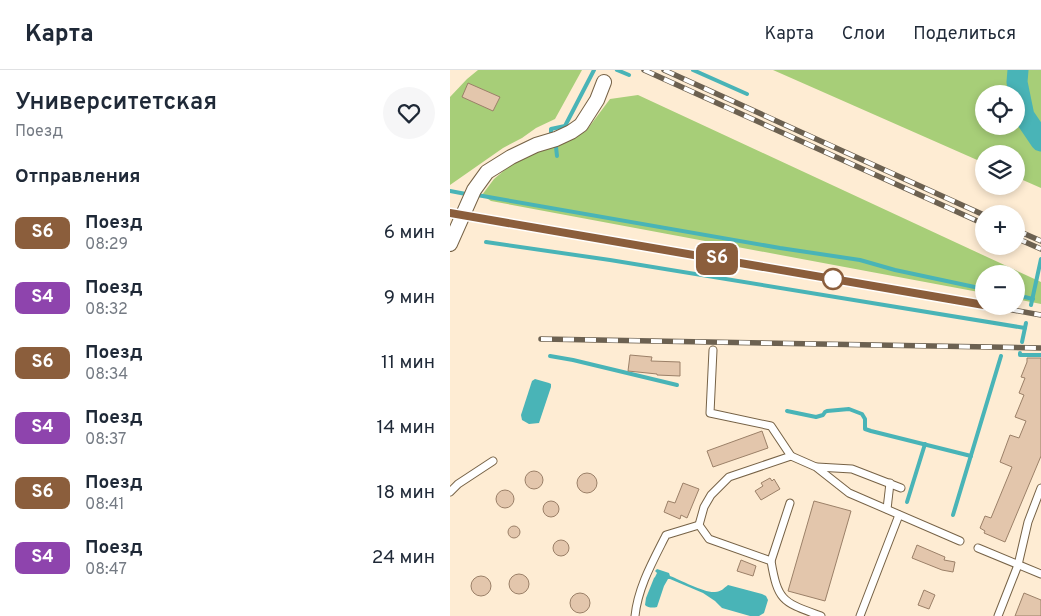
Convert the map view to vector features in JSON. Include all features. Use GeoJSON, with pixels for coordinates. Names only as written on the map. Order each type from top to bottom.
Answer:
{"type":"FeatureCollection","features":[{"type":"Feature","properties":{"kind":"street"},"geometry":{"type":"LineString","coordinates":[[450,244],[474,190],[487,172],[511,156],[556,139],[581,125],[597,100],[604,82]]}},
{"type":"Feature","properties":{"kind":"lane"},"geometry":{"type":"LineString","coordinates":[[713,350],[710,413],[771,426],[791,456],[816,467],[849,492],[960,540]]}},
{"type":"Feature","properties":{"kind":"lane"},"geometry":{"type":"LineString","coordinates":[[699,525],[704,507],[711,494],[728,477],[791,456]]}},
{"type":"Feature","properties":{"kind":"lane"},"geometry":{"type":"LineString","coordinates":[[450,492],[458,484],[493,461]]}},
{"type":"Feature","properties":{"kind":"lane"},"geometry":{"type":"LineString","coordinates":[[816,467],[852,469],[901,488]]}},
{"type":"Feature","properties":{"kind":"lane"},"geometry":{"type":"LineString","coordinates":[[887,509],[890,483]]}},
{"type":"Feature","properties":{"kind":"lane"},"geometry":{"type":"LineString","coordinates":[[998,616],[1018,564],[1028,522],[1041,488]]}},
{"type":"Feature","properties":{"kind":"lane"},"geometry":{"type":"LineString","coordinates":[[790,504],[772,561],[775,582],[780,594],[787,602],[821,616]]}},
{"type":"Feature","properties":{"kind":"lane"},"geometry":{"type":"LineString","coordinates":[[860,616],[899,514]]}},
{"type":"Feature","properties":{"kind":"lane"},"geometry":{"type":"LineString","coordinates":[[699,525],[709,539],[772,561]]}},
{"type":"Feature","properties":{"kind":"lane"},"geometry":{"type":"LineString","coordinates":[[635,616],[641,587],[666,535],[699,525]]}},
{"type":"Feature","properties":{"kind":"lane"},"geometry":{"type":"LineString","coordinates":[[978,548],[1041,574]]}},
{"type":"Feature","properties":{"kind":"green space"},"geometry":{"type":"Polygon","coordinates":[[[478,70],[582,70],[555,119],[503,148],[450,185],[450,97],[478,70]]]}},
{"type":"Feature","properties":{"kind":"green space"},"geometry":{"type":"Polygon","coordinates":[[[773,70],[1041,70],[1041,188],[1025,181],[1025,145],[975,145],[975,159],[773,70]]]}},
{"type":"Feature","properties":{"kind":"green space"},"geometry":{"type":"Polygon","coordinates":[[[638,95],[975,251],[975,255],[983,255],[1004,265],[975,265],[975,291],[491,201],[482,195],[494,179],[513,163],[586,131],[610,99],[638,95]]]}},
{"type":"Feature","properties":{"kind":"green space"},"geometry":{"type":"Polygon","coordinates":[[[1025,275],[1041,282],[1041,304],[1025,301],[1025,275]]]}},
{"type":"Feature","properties":{"kind":"water"},"geometry":{"type":"Polygon","coordinates":[[[535,379],[551,384],[551,387],[539,423],[529,424],[522,420],[521,415],[532,381],[535,379]]]}},
{"type":"Feature","properties":{"kind":"water"},"geometry":{"type":"Polygon","coordinates":[[[657,569],[669,573],[670,576],[692,586],[710,592],[717,592],[728,585],[762,594],[768,600],[764,613],[759,616],[750,616],[722,608],[703,593],[670,579],[668,579],[664,586],[657,607],[648,607],[645,605],[646,598],[657,569]]]}},
{"type":"Feature","properties":{"kind":"building"},"geometry":{"type":"Polygon","coordinates":[[[468,83],[500,97],[493,111],[462,97],[468,83]]]}},
{"type":"Feature","properties":{"kind":"building"},"geometry":{"type":"Polygon","coordinates":[[[630,355],[652,357],[651,361],[680,362],[680,376],[628,371],[630,355]]]}},
{"type":"Feature","properties":{"kind":"building"},"geometry":{"type":"Polygon","coordinates":[[[1027,358],[1041,358],[1041,456],[1005,542],[984,533],[985,531],[980,528],[985,516],[991,518],[1012,467],[1000,462],[1010,435],[1019,438],[1026,421],[1015,417],[1024,395],[1019,393],[1025,378],[1021,377],[1027,358]]]}},
{"type":"Feature","properties":{"kind":"building"},"geometry":{"type":"Polygon","coordinates":[[[762,431],[768,448],[713,467],[707,451],[762,431]]]}},
{"type":"Feature","properties":{"kind":"building"},"geometry":{"type":"Polygon","coordinates":[[[534,471],[540,474],[543,480],[540,486],[534,489],[528,486],[525,480],[528,474],[534,471]]]}},
{"type":"Feature","properties":{"kind":"building"},"geometry":{"type":"Polygon","coordinates":[[[587,473],[594,476],[597,483],[594,490],[587,493],[580,490],[577,483],[580,476],[587,473]]]}},
{"type":"Feature","properties":{"kind":"building"},"geometry":{"type":"Polygon","coordinates":[[[770,478],[772,481],[774,479],[780,489],[761,500],[755,491],[763,486],[761,483],[770,478]]]}},
{"type":"Feature","properties":{"kind":"building"},"geometry":{"type":"Polygon","coordinates":[[[683,483],[699,489],[687,518],[681,515],[680,519],[664,512],[668,501],[675,503],[683,483]]]}},
{"type":"Feature","properties":{"kind":"building"},"geometry":{"type":"Polygon","coordinates":[[[505,490],[511,493],[514,499],[511,505],[505,508],[499,505],[496,499],[499,493],[505,490]]]}},
{"type":"Feature","properties":{"kind":"building"},"geometry":{"type":"Polygon","coordinates":[[[551,501],[559,509],[551,517],[543,509],[551,501]]]}},
{"type":"Feature","properties":{"kind":"building"},"geometry":{"type":"Polygon","coordinates":[[[814,501],[851,511],[825,601],[788,591],[814,501]]]}},
{"type":"Feature","properties":{"kind":"building"},"geometry":{"type":"Polygon","coordinates":[[[516,526],[519,527],[519,537],[512,538],[509,537],[508,530],[509,527],[516,526]]]}},
{"type":"Feature","properties":{"kind":"building"},"geometry":{"type":"Polygon","coordinates":[[[561,540],[569,548],[561,556],[553,548],[561,540]]]}},
{"type":"Feature","properties":{"kind":"building"},"geometry":{"type":"Polygon","coordinates":[[[917,545],[945,557],[944,560],[955,562],[953,572],[942,570],[912,558],[917,545]]]}},
{"type":"Feature","properties":{"kind":"building"},"geometry":{"type":"Polygon","coordinates":[[[741,560],[756,566],[753,576],[737,571],[741,560]]]}},
{"type":"Feature","properties":{"kind":"building"},"geometry":{"type":"Polygon","coordinates":[[[519,574],[526,577],[529,584],[526,591],[519,594],[512,591],[509,584],[512,577],[519,574]]]}},
{"type":"Feature","properties":{"kind":"building"},"geometry":{"type":"Polygon","coordinates":[[[481,576],[488,579],[491,586],[488,593],[481,596],[474,593],[471,586],[474,579],[481,576]]]}},
{"type":"Feature","properties":{"kind":"building"},"geometry":{"type":"Polygon","coordinates":[[[924,590],[935,595],[929,609],[918,605],[924,590]]]}},
{"type":"Feature","properties":{"kind":"building"},"geometry":{"type":"Polygon","coordinates":[[[580,593],[587,596],[590,603],[587,610],[580,613],[573,610],[570,603],[573,596],[580,593]]]}},
{"type":"Feature","properties":{"kind":"building"},"geometry":{"type":"Polygon","coordinates":[[[1024,593],[1041,600],[1041,616],[1015,616],[1024,593]]]}},
{"type":"Feature","properties":{"kind":"waterway"},"geometry":{"type":"LineString","coordinates":[[551,135],[551,129],[565,126],[594,70]]}},
{"type":"Feature","properties":{"kind":"waterway"},"geometry":{"type":"LineString","coordinates":[[617,70],[629,75]]}},
{"type":"Feature","properties":{"kind":"waterway"},"geometry":{"type":"LineString","coordinates":[[693,70],[747,94]]}},
{"type":"Feature","properties":{"kind":"waterway"},"geometry":{"type":"LineString","coordinates":[[1018,70],[1017,82],[1024,116],[1041,141]]}},
{"type":"Feature","properties":{"kind":"waterway"},"geometry":{"type":"LineString","coordinates":[[556,147],[557,156]]}},
{"type":"Feature","properties":{"kind":"waterway"},"geometry":{"type":"LineString","coordinates":[[450,191],[466,194]]}},
{"type":"Feature","properties":{"kind":"waterway"},"geometry":{"type":"LineString","coordinates":[[477,195],[780,248],[860,260],[895,270],[975,287]]}},
{"type":"Feature","properties":{"kind":"waterway"},"geometry":{"type":"LineString","coordinates":[[486,242],[610,260],[1025,328]]}},
{"type":"Feature","properties":{"kind":"waterway"},"geometry":{"type":"LineString","coordinates":[[1031,305],[1041,259]]}},
{"type":"Feature","properties":{"kind":"waterway"},"geometry":{"type":"LineString","coordinates":[[1025,297],[1033,299]]}},
{"type":"Feature","properties":{"kind":"waterway"},"geometry":{"type":"LineString","coordinates":[[1022,342],[1026,323]]}},
{"type":"Feature","properties":{"kind":"waterway"},"geometry":{"type":"LineString","coordinates":[[1020,353],[1020,355],[1041,355]]}},
{"type":"Feature","properties":{"kind":"waterway"},"geometry":{"type":"LineString","coordinates":[[550,356],[677,385]]}},
{"type":"Feature","properties":{"kind":"waterway"},"geometry":{"type":"LineString","coordinates":[[953,515],[1001,356]]}},
{"type":"Feature","properties":{"kind":"waterway"},"geometry":{"type":"LineString","coordinates":[[787,411],[816,417],[823,415],[827,411],[849,409],[862,414],[865,419],[865,429],[971,456]]}},
{"type":"Feature","properties":{"kind":"waterway"},"geometry":{"type":"LineString","coordinates":[[907,502],[925,444]]}},
{"type":"Feature","properties":{"kind":"railway"},"geometry":{"type":"LineString","coordinates":[[644,70],[975,220]]}},
{"type":"Feature","properties":{"kind":"railway"},"geometry":{"type":"LineString","coordinates":[[664,70],[975,211]]}},
{"type":"Feature","properties":{"kind":"railway"},"geometry":{"type":"LineString","coordinates":[[450,213],[975,303]]}},
{"type":"Feature","properties":{"kind":"railway"},"geometry":{"type":"LineString","coordinates":[[1025,234],[1041,241]]}},
{"type":"Feature","properties":{"kind":"railway"},"geometry":{"type":"LineString","coordinates":[[1025,242],[1041,249]]}},
{"type":"Feature","properties":{"kind":"railway"},"geometry":{"type":"LineString","coordinates":[[1025,312],[1041,315]]}},
{"type":"Feature","properties":{"kind":"railway"},"geometry":{"type":"LineString","coordinates":[[541,339],[1041,348]]}},
{"type":"Feature","properties":{"kind":"train","name":"S6"},"geometry":{"type":"LineString","coordinates":[[450,213],[975,303]]}}]}
